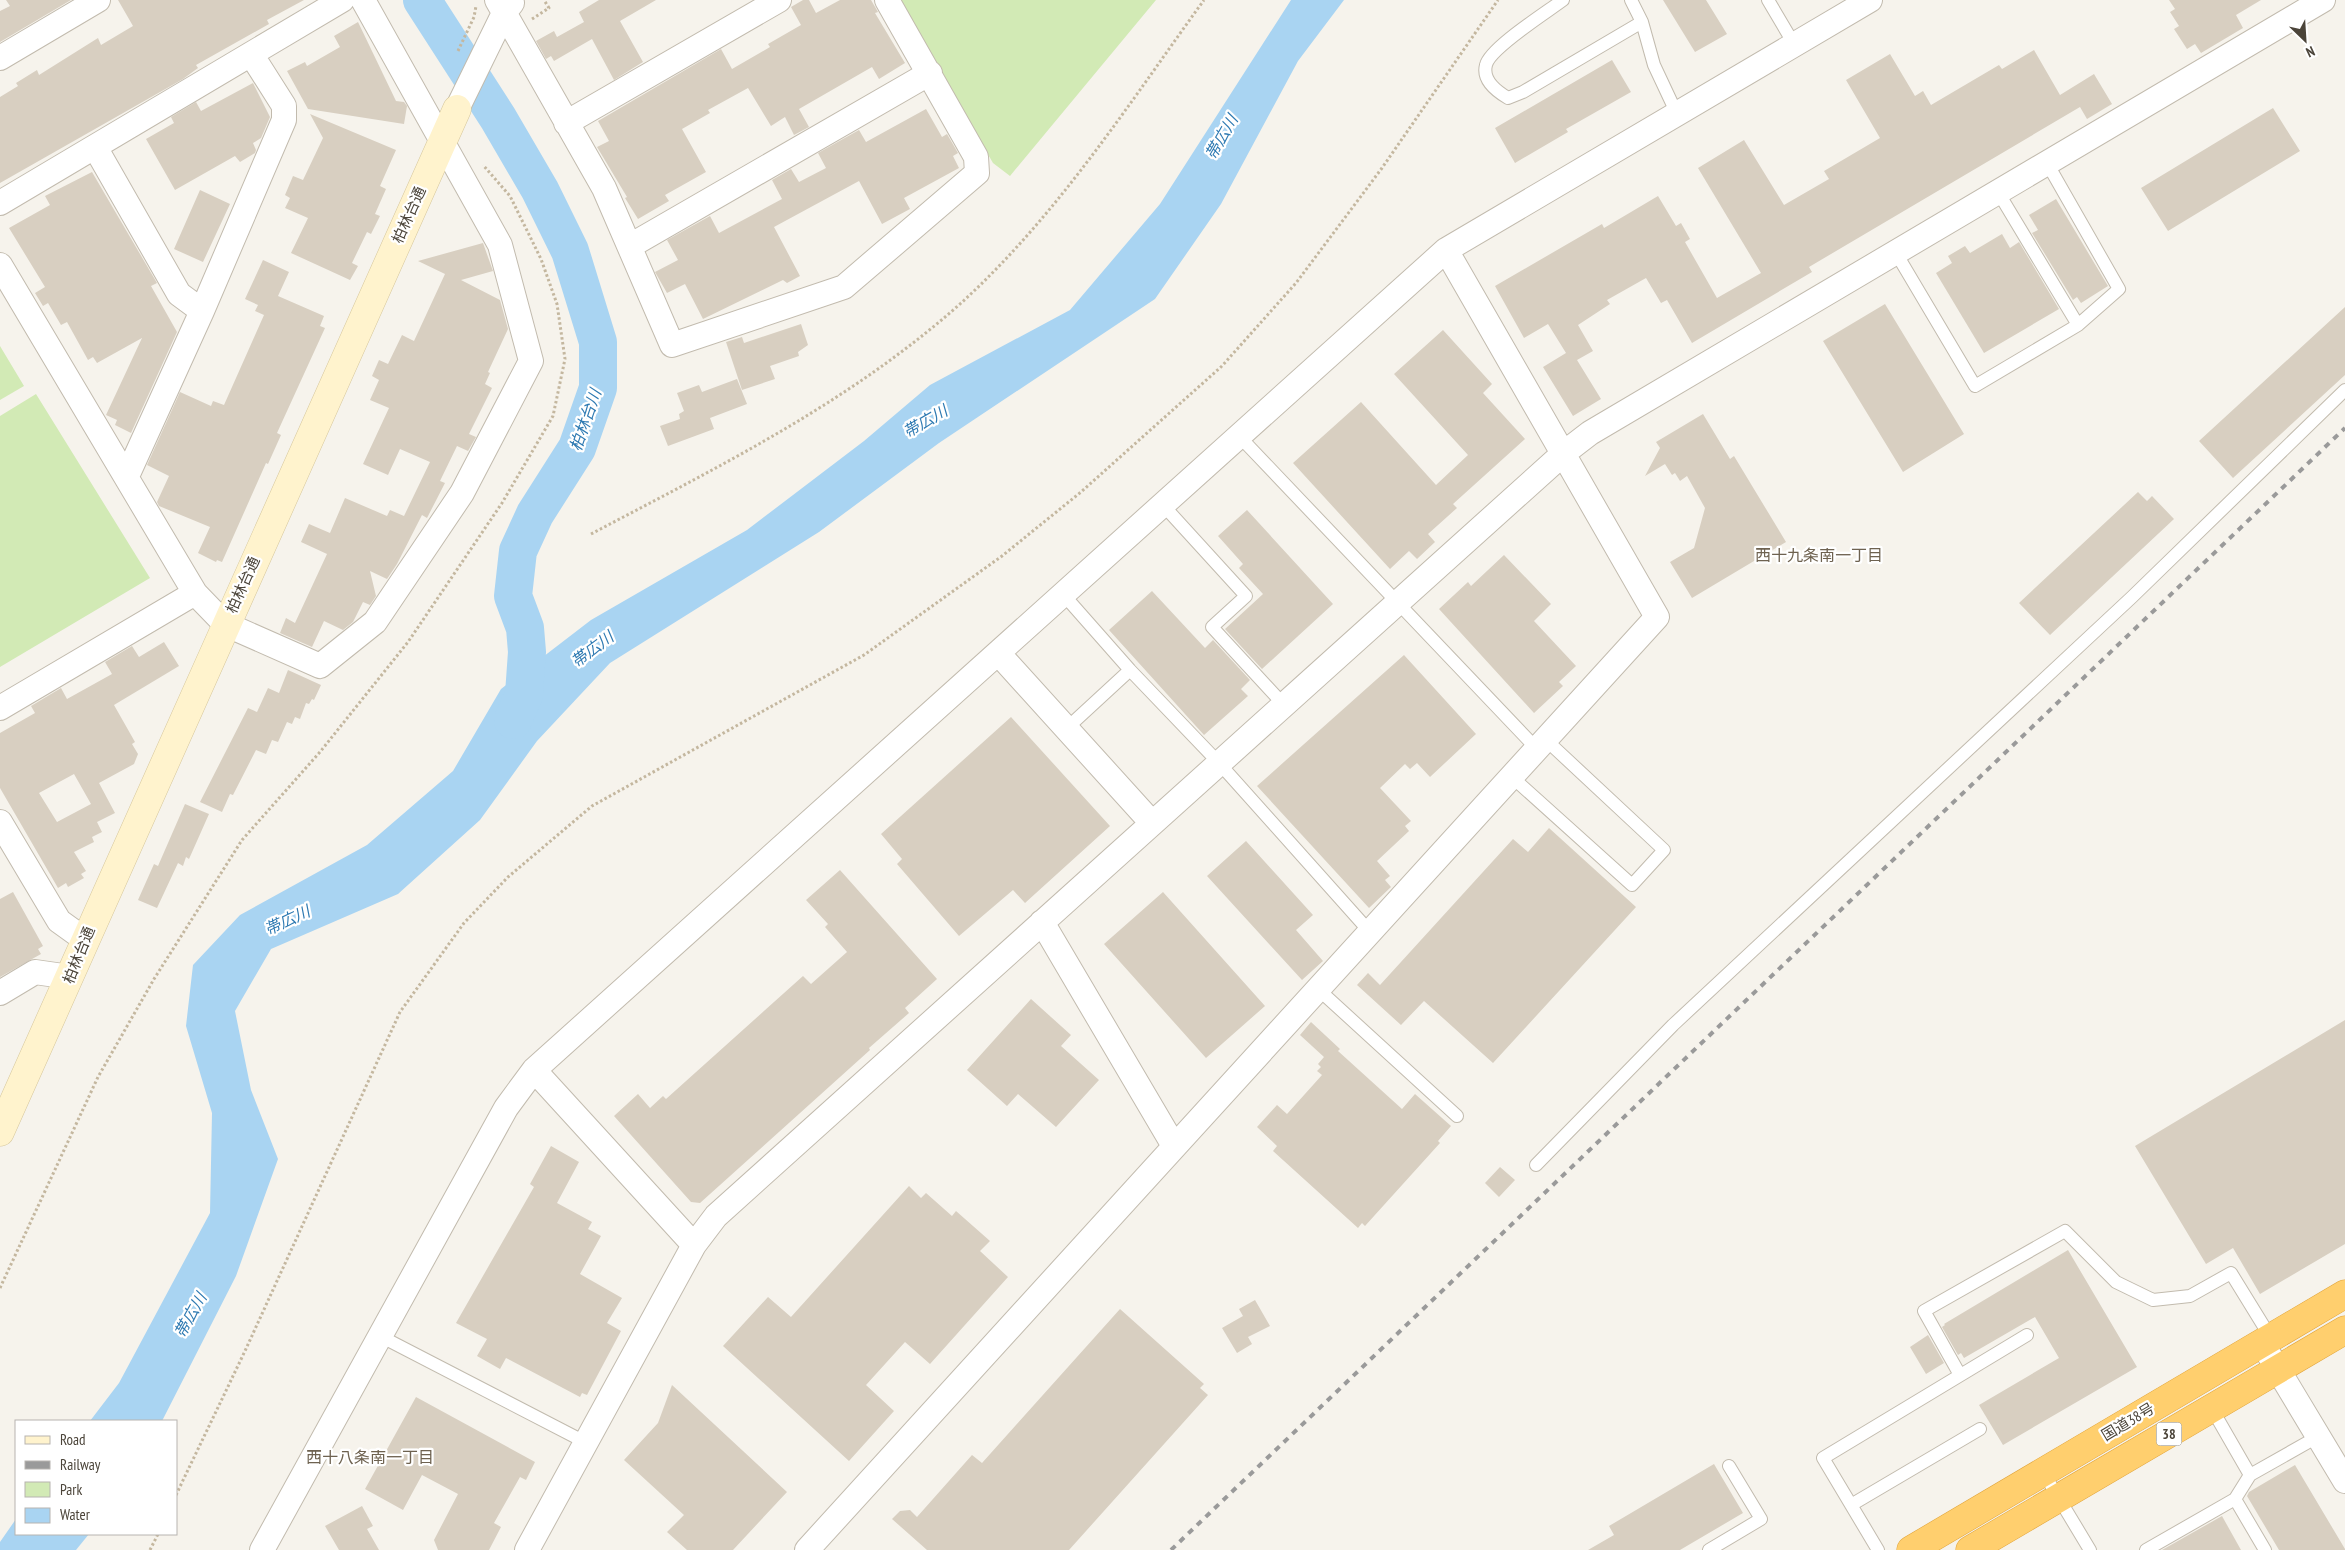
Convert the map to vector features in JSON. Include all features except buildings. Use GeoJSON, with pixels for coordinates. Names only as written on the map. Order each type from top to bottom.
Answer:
{"type":"FeatureCollection","features":[{"type":"Feature","properties":{"kind":"highway","name":"国道38号"},"geometry":{"type":"LineString","coordinates":[[1911,1550],[2345,1294]]}},
{"type":"Feature","properties":{"kind":"highway","name":"国道38号"},"geometry":{"type":"LineString","coordinates":[[1970,1550],[2345,1330]]}},
{"type":"Feature","properties":{"kind":"street"},"geometry":{"type":"LineString","coordinates":[[0,58],[98,0]]}},
{"type":"Feature","properties":{"kind":"street"},"geometry":{"type":"LineString","coordinates":[[0,203],[342,0]]}},
{"type":"Feature","properties":{"kind":"street"},"geometry":{"type":"LineString","coordinates":[[0,265],[196,593],[226,624],[320,666],[375,622],[462,493],[531,361],[500,245],[363,0]]}},
{"type":"Feature","properties":{"kind":"street"},"geometry":{"type":"LineString","coordinates":[[566,123],[779,0]]}},
{"type":"Feature","properties":{"kind":"street"},"geometry":{"type":"LineString","coordinates":[[498,4],[604,188],[672,345],[844,287],[977,173],[976,157],[887,0]]}},
{"type":"Feature","properties":{"kind":"street"},"geometry":{"type":"LineString","coordinates":[[526,1550],[694,1245],[716,1216],[1564,452],[1590,432],[1896,254],[2323,0]]}},
{"type":"Feature","properties":{"kind":"street"},"geometry":{"type":"LineString","coordinates":[[262,1550],[506,1108],[534,1070],[1446,250],[1867,1]]}},
{"type":"Feature","properties":{"kind":"street","name":"柏林台通"},"geometry":{"type":"LineString","coordinates":[[0,1132],[70,977],[84,939],[442,140],[491,40],[498,4]]}},
{"type":"Feature","properties":{"kind":"street"},"geometry":{"type":"LineString","coordinates":[[127,476],[202,311],[284,120],[284,106],[251,54]]}},
{"type":"Feature","properties":{"kind":"street"},"geometry":{"type":"LineString","coordinates":[[630,246],[930,73]]}},
{"type":"Feature","properties":{"kind":"street"},"geometry":{"type":"LineString","coordinates":[[95,147],[180,294],[202,311]]}},
{"type":"Feature","properties":{"kind":"street"},"geometry":{"type":"LineString","coordinates":[[807,1550],[1657,617],[1564,452],[1446,250]]}},
{"type":"Feature","properties":{"kind":"street"},"geometry":{"type":"LineString","coordinates":[[0,708],[196,593]]}},
{"type":"Feature","properties":{"kind":"street"},"geometry":{"type":"LineString","coordinates":[[998,653],[1152,823]]}},
{"type":"Feature","properties":{"kind":"street"},"geometry":{"type":"LineString","coordinates":[[4,837],[59,921],[84,939]]}},
{"type":"Feature","properties":{"kind":"street"},"geometry":{"type":"LineString","coordinates":[[1042,922],[1174,1146]]}},
{"type":"Feature","properties":{"kind":"street"},"geometry":{"type":"LineString","coordinates":[[0,993],[35,972],[70,977]]}},
{"type":"Feature","properties":{"kind":"street"},"geometry":{"type":"LineString","coordinates":[[534,1070],[694,1245]]}},
{"type":"Feature","properties":{"kind":"street"},"geometry":{"type":"LineString","coordinates":[[2267,1340],[2279,1370],[2345,1481]]}},
{"type":"Feature","properties":{"kind":"lane"},"geometry":{"type":"LineString","coordinates":[[1563,0],[1496,49],[1486,64],[1486,75],[1495,91],[1508,98],[1523,92],[1642,22]]}},
{"type":"Feature","properties":{"kind":"lane"},"geometry":{"type":"LineString","coordinates":[[1631,0],[1642,22],[1654,65],[1677,114]]}},
{"type":"Feature","properties":{"kind":"lane"},"geometry":{"type":"LineString","coordinates":[[1768,0],[1794,44]]}},
{"type":"Feature","properties":{"kind":"lane"},"geometry":{"type":"LineString","coordinates":[[1896,254],[1975,386],[2078,325],[2118,289],[2047,163]]}},
{"type":"Feature","properties":{"kind":"lane"},"geometry":{"type":"LineString","coordinates":[[1998,192],[2078,325]]}},
{"type":"Feature","properties":{"kind":"lane"},"geometry":{"type":"LineString","coordinates":[[1536,1165],[1673,1025],[2132,597],[2345,390]]}},
{"type":"Feature","properties":{"kind":"lane"},"geometry":{"type":"LineString","coordinates":[[1239,436],[1398,602],[1541,744],[1664,850],[1632,885],[1512,777]]}},
{"type":"Feature","properties":{"kind":"lane"},"geometry":{"type":"LineString","coordinates":[[1163,504],[1246,596],[1212,628],[1284,705]]}},
{"type":"Feature","properties":{"kind":"lane"},"geometry":{"type":"LineString","coordinates":[[1062,594],[1130,670],[1219,763],[1370,932]]}},
{"type":"Feature","properties":{"kind":"lane"},"geometry":{"type":"LineString","coordinates":[[1066,729],[1130,670]]}},
{"type":"Feature","properties":{"kind":"lane"},"geometry":{"type":"LineString","coordinates":[[1318,989],[1457,1116]]}},
{"type":"Feature","properties":{"kind":"lane"},"geometry":{"type":"LineString","coordinates":[[1960,1375],[1924,1311],[2065,1231],[2116,1282],[2153,1300],[2190,1296],[2231,1273],[2267,1340]]}},
{"type":"Feature","properties":{"kind":"lane"},"geometry":{"type":"LineString","coordinates":[[1878,1550],[1823,1458],[2027,1335]]}},
{"type":"Feature","properties":{"kind":"lane"},"geometry":{"type":"LineString","coordinates":[[380,1336],[585,1442]]}},
{"type":"Feature","properties":{"kind":"lane"},"geometry":{"type":"LineString","coordinates":[[2212,1409],[2250,1476]]}},
{"type":"Feature","properties":{"kind":"lane"},"geometry":{"type":"LineString","coordinates":[[1851,1505],[1980,1429]]}},
{"type":"Feature","properties":{"kind":"lane"},"geometry":{"type":"LineString","coordinates":[[2146,1550],[2235,1499],[2250,1476],[2319,1436]]}},
{"type":"Feature","properties":{"kind":"lane"},"geometry":{"type":"LineString","coordinates":[[1709,1550],[1761,1520],[1729,1466]]}},
{"type":"Feature","properties":{"kind":"lane"},"geometry":{"type":"LineString","coordinates":[[2044,1472],[2090,1550]]}},
{"type":"Feature","properties":{"kind":"lane"},"geometry":{"type":"LineString","coordinates":[[2235,1499],[2265,1550]]}},
{"type":"Feature","properties":{"kind":"path"},"geometry":{"type":"LineString","coordinates":[[591,534],[775,436],[819,410],[904,348],[960,304],[1019,246],[1070,187],[1204,0]]}},
{"type":"Feature","properties":{"kind":"path"},"geometry":{"type":"LineString","coordinates":[[178,1491],[245,1351],[400,1012],[464,923],[508,877],[592,806],[864,655],[1002,556],[1096,479],[1222,366],[1296,283],[1382,168],[1498,0]]}},
{"type":"Feature","properties":{"kind":"path"},"geometry":{"type":"LineString","coordinates":[[474,17],[498,4]]}},
{"type":"Feature","properties":{"kind":"path"},"geometry":{"type":"LineString","coordinates":[[0,1288],[98,1077],[154,978],[242,840],[320,752],[408,642],[502,503],[552,416],[565,359],[557,304],[541,259],[510,196],[479,161]]}},
{"type":"Feature","properties":{"kind":"path"},"geometry":{"type":"LineString","coordinates":[[150,1550],[158,1535]]}},
{"type":"Feature","properties":{"kind":"green space"},"geometry":{"type":"Polygon","coordinates":[[[898,0],[1156,0],[1010,176],[993,163],[898,0]]]}},
{"type":"Feature","properties":{"kind":"green space"},"geometry":{"type":"Polygon","coordinates":[[[0,346],[24,386],[0,400],[0,346]]]}},
{"type":"Feature","properties":{"kind":"green space"},"geometry":{"type":"Polygon","coordinates":[[[36,394],[150,578],[0,667],[0,416],[36,394]]]}},
{"type":"Feature","properties":{"kind":"water","name":"帯広川"},"geometry":{"type":"Polygon","coordinates":[[[1291,0],[1344,0],[1298,61],[1221,204],[1155,299],[939,443],[819,532],[610,663],[537,741],[480,820],[398,894],[271,949],[235,1011],[251,1090],[278,1159],[236,1276],[163,1420],[91,1420],[119,1383],[210,1213],[212,1113],[186,1026],[193,965],[240,915],[367,845],[453,771],[501,689],[591,620],[747,530],[864,441],[930,385],[1070,310],[1160,204],[1291,0]]]}},
{"type":"Feature","properties":{"kind":"water"},"geometry":{"type":"Polygon","coordinates":[[[15,1520],[15,1535],[88,1535],[76,1550],[0,1550],[0,1542],[15,1520]]]}},
{"type":"Feature","properties":{"kind":"waterway","name":"柏林台川"},"geometry":{"type":"LineString","coordinates":[[422,0],[498,118],[540,190],[570,251],[598,342],[598,388],[577,448],[535,514],[518,551],[513,596],[525,628],[527,652],[524,694],[513,720]]}},
{"type":"Feature","properties":{"kind":"railway"},"geometry":{"type":"LineString","coordinates":[[1171,1550],[2345,428]]}},
{"type":"Feature","properties":{"kind":"district","name":"西十九条南一丁目"},"geometry":{"type":"Point","coordinates":[1819,555]}},
{"type":"Feature","properties":{"kind":"district","name":"西十八条南一丁目"},"geometry":{"type":"Point","coordinates":[370,1457]}}]}
